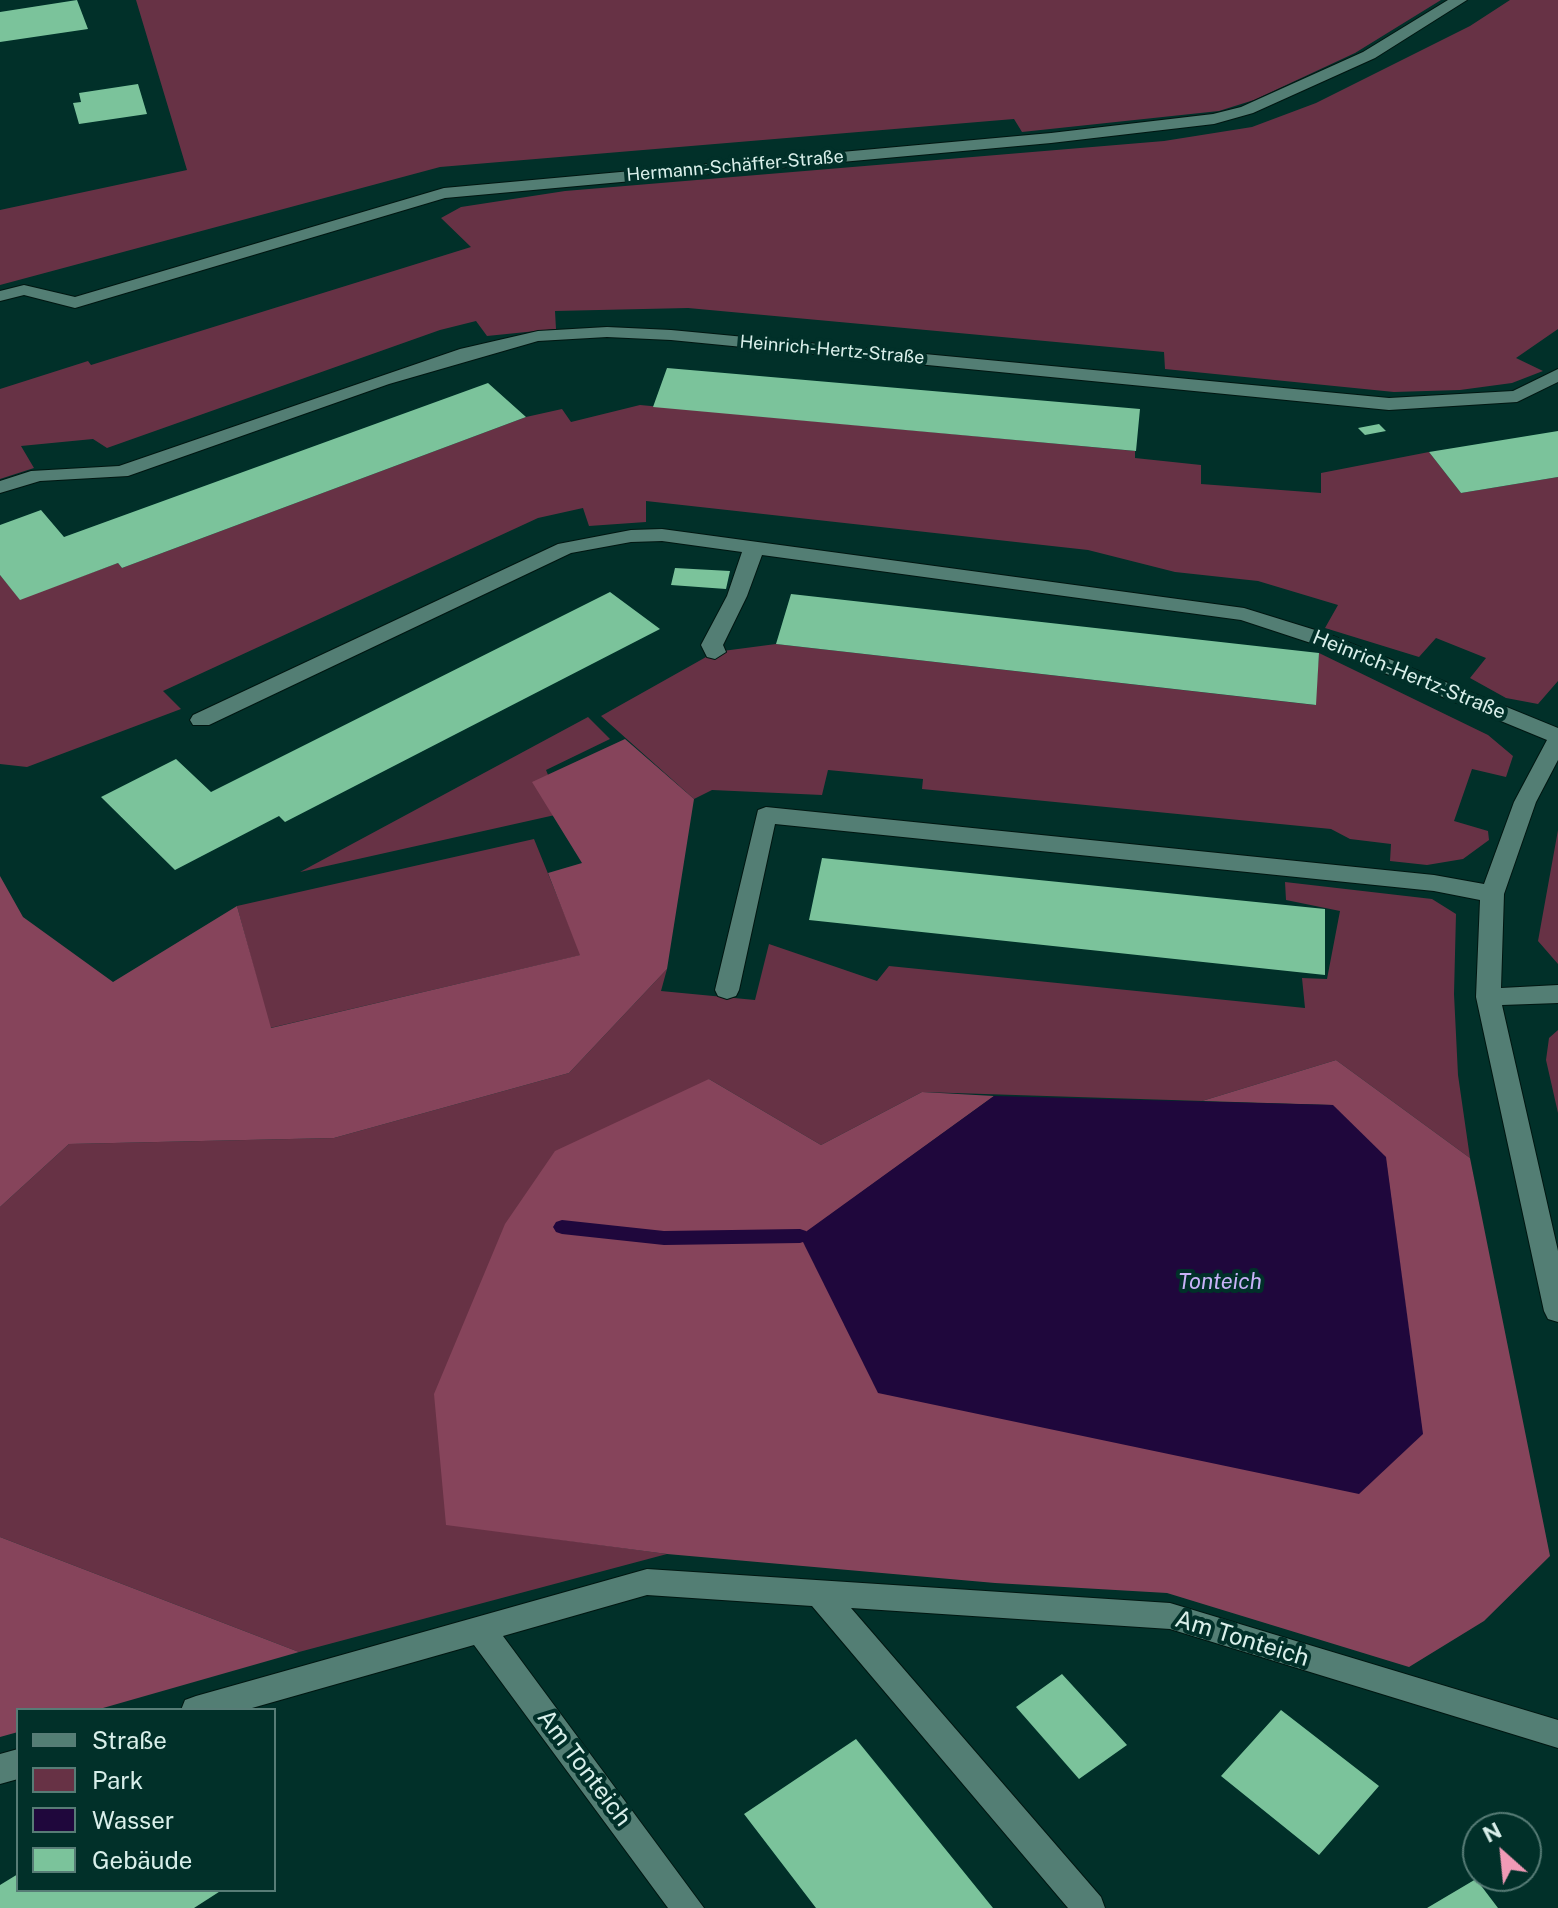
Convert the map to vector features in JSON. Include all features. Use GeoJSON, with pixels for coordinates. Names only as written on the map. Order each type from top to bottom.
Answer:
{"type":"FeatureCollection","features":[{"type":"Feature","properties":{"kind":"street","name":"Hermann-Schäffer-Straße"},"geometry":{"type":"LineString","coordinates":[[0,296],[24,290],[75,303],[444,193],[1051,138],[1214,119],[1260,105],[1369,55],[1459,0]]}},
{"type":"Feature","properties":{"kind":"street","name":"Heinrich-Hertz-Straße"},"geometry":{"type":"LineString","coordinates":[[0,487],[38,475],[121,472],[396,375],[467,353],[552,335],[607,332],[671,335],[1389,404],[1517,396],[1558,375]]}},
{"type":"Feature","properties":{"kind":"street","name":"Heinrich-Hertz-Straße"},"geometry":{"type":"LineString","coordinates":[[201,720],[565,548],[631,536],[662,535],[1244,614],[1321,639],[1558,738],[1525,802],[1492,894],[1488,997],[1558,1311]]}},
{"type":"Feature","properties":{"kind":"street"},"geometry":{"type":"LineString","coordinates":[[715,652],[712,645],[737,596],[754,548]]}},
{"type":"Feature","properties":{"kind":"street"},"geometry":{"type":"LineString","coordinates":[[727,990],[766,815],[1434,883],[1492,894]]}},
{"type":"Feature","properties":{"kind":"street"},"geometry":{"type":"LineString","coordinates":[[1488,997],[1558,994]]}},
{"type":"Feature","properties":{"kind":"street","name":"Am Tonteich"},"geometry":{"type":"LineString","coordinates":[[203,1708],[647,1582],[1170,1616],[1558,1734]]}},
{"type":"Feature","properties":{"kind":"street"},"geometry":{"type":"LineString","coordinates":[[820,1594],[1089,1908]]}},
{"type":"Feature","properties":{"kind":"street","name":"Am Tonteich"},"geometry":{"type":"LineString","coordinates":[[480,1629],[688,1908]]}},
{"type":"Feature","properties":{"kind":"green space"},"geometry":{"type":"Polygon","coordinates":[[[136,0],[1441,0],[1355,53],[1254,100],[1219,111],[1022,132],[1014,119],[440,167],[0,285],[0,210],[187,170],[136,0]]]}},
{"type":"Feature","properties":{"kind":"green space"},"geometry":{"type":"Polygon","coordinates":[[[1510,0],[1558,0],[1558,329],[1516,358],[1543,371],[1512,383],[1460,390],[1394,392],[1165,369],[1164,352],[688,308],[555,311],[556,329],[487,336],[476,321],[440,330],[107,448],[93,439],[21,446],[34,468],[0,479],[0,389],[88,361],[91,365],[471,247],[441,218],[461,207],[565,191],[1164,141],[1252,127],[1316,103],[1470,26],[1510,0]]]}},
{"type":"Feature","properties":{"kind":"green space"},"geometry":{"type":"Polygon","coordinates":[[[640,405],[1135,451],[1135,458],[1201,465],[1201,484],[1321,493],[1321,473],[1429,452],[1461,493],[1558,477],[1558,681],[1538,704],[1506,698],[1470,678],[1486,658],[1436,638],[1419,657],[1325,628],[1338,605],[1258,581],[1175,572],[1088,550],[646,501],[646,522],[589,526],[583,508],[538,518],[163,691],[181,709],[27,767],[0,764],[0,575],[20,599],[118,563],[122,568],[526,417],[562,409],[571,422],[640,405]]]}},
{"type":"Feature","properties":{"kind":"green space"},"geometry":{"type":"Polygon","coordinates":[[[776,644],[1315,705],[1319,653],[1488,735],[1513,756],[1506,777],[1472,769],[1454,821],[1488,831],[1489,840],[1463,859],[1427,865],[1390,861],[1391,844],[1350,839],[1331,829],[922,789],[923,779],[828,770],[822,795],[712,790],[694,799],[601,716],[715,652],[776,644]]]}},
{"type":"Feature","properties":{"kind":"green space"},"geometry":{"type":"Polygon","coordinates":[[[588,717],[610,739],[546,770],[564,813],[300,872],[588,717]]]}},
{"type":"Feature","properties":{"kind":"green space"},"geometry":{"type":"Polygon","coordinates":[[[1558,830],[1558,964],[1538,941],[1558,830]]]}},
{"type":"Feature","properties":{"kind":"green space"},"geometry":{"type":"Polygon","coordinates":[[[534,839],[581,955],[270,1028],[237,906],[534,839]]]}},
{"type":"Feature","properties":{"kind":"green space"},"geometry":{"type":"Polygon","coordinates":[[[1285,882],[1432,899],[1456,914],[1454,994],[1458,1075],[1470,1158],[1336,1060],[1202,1101],[922,1092],[821,1145],[709,1079],[446,1524],[667,1554],[299,1652],[0,1537],[0,1207],[69,1144],[334,1138],[569,1073],[667,969],[661,991],[755,1000],[769,944],[877,981],[889,966],[1305,1008],[1302,978],[1327,979],[1340,911],[1286,900],[1285,882]]]}},
{"type":"Feature","properties":{"kind":"green space"},"geometry":{"type":"Polygon","coordinates":[[[1558,1030],[1558,1113],[1546,1060],[1549,1038],[1558,1030]]]}},
{"type":"Feature","properties":{"kind":"shaded area"},"geometry":{"type":"Polygon","coordinates":[[[625,739],[694,799],[667,969],[569,1073],[334,1138],[69,1144],[0,1207],[0,876],[23,917],[113,982],[237,906],[271,1028],[580,955],[548,873],[582,863],[532,782],[625,739]]]}},
{"type":"Feature","properties":{"kind":"shaded area"},"geometry":{"type":"Polygon","coordinates":[[[1336,1060],[1470,1158],[1550,1556],[1484,1621],[1409,1667],[1167,1593],[995,1583],[667,1554],[446,1525],[434,1394],[505,1224],[555,1151],[709,1079],[821,1145],[922,1092],[994,1096],[801,1236],[1333,1105],[1202,1101],[1336,1060]]]}},
{"type":"Feature","properties":{"kind":"shaded area"},"geometry":{"type":"Polygon","coordinates":[[[0,1537],[299,1652],[103,1708],[16,1708],[16,1733],[0,1737],[0,1537]]]}},
{"type":"Feature","properties":{"kind":"water","name":"Tonteich"},"geometry":{"type":"Polygon","coordinates":[[[994,1096],[1333,1105],[1386,1157],[1423,1434],[1359,1494],[878,1393],[800,1236],[994,1096]]]}},
{"type":"Feature","properties":{"kind":"building"},"geometry":{"type":"Polygon","coordinates":[[[77,0],[88,29],[0,42],[0,12],[77,0]]]}},
{"type":"Feature","properties":{"kind":"building"},"geometry":{"type":"Polygon","coordinates":[[[138,84],[147,114],[79,124],[73,103],[81,102],[79,93],[138,84]]]}},
{"type":"Feature","properties":{"kind":"building"},"geometry":{"type":"Polygon","coordinates":[[[667,368],[1140,409],[1136,451],[653,407],[667,368]]]}},
{"type":"Feature","properties":{"kind":"building"},"geometry":{"type":"Polygon","coordinates":[[[488,383],[526,417],[122,568],[118,563],[20,600],[0,575],[0,525],[41,510],[64,537],[488,383]]]}},
{"type":"Feature","properties":{"kind":"building"},"geometry":{"type":"Polygon","coordinates":[[[1379,424],[1386,431],[1365,435],[1358,428],[1379,424]]]}},
{"type":"Feature","properties":{"kind":"building"},"geometry":{"type":"Polygon","coordinates":[[[1558,431],[1558,477],[1461,493],[1429,452],[1558,431]]]}},
{"type":"Feature","properties":{"kind":"building"},"geometry":{"type":"Polygon","coordinates":[[[675,568],[730,571],[726,589],[671,585],[675,568]]]}},
{"type":"Feature","properties":{"kind":"building"},"geometry":{"type":"Polygon","coordinates":[[[610,592],[660,629],[285,822],[279,816],[175,870],[101,797],[176,759],[211,792],[610,592]]]}},
{"type":"Feature","properties":{"kind":"building"},"geometry":{"type":"Polygon","coordinates":[[[791,594],[1319,653],[1316,705],[776,644],[791,594]]]}},
{"type":"Feature","properties":{"kind":"building"},"geometry":{"type":"Polygon","coordinates":[[[822,858],[1325,909],[1325,975],[809,920],[822,858]]]}},
{"type":"Feature","properties":{"kind":"building"},"geometry":{"type":"Polygon","coordinates":[[[1062,1674],[1127,1745],[1079,1779],[1016,1707],[1062,1674]]]}},
{"type":"Feature","properties":{"kind":"building"},"geometry":{"type":"Polygon","coordinates":[[[1281,1710],[1379,1786],[1319,1855],[1221,1776],[1281,1710]]]}},
{"type":"Feature","properties":{"kind":"building"},"geometry":{"type":"Polygon","coordinates":[[[856,1739],[993,1908],[816,1908],[744,1814],[856,1739]]]}},
{"type":"Feature","properties":{"kind":"building"},"geometry":{"type":"Polygon","coordinates":[[[16,1875],[16,1892],[219,1892],[194,1908],[0,1908],[0,1885],[16,1875]]]}},
{"type":"Feature","properties":{"kind":"building"},"geometry":{"type":"Polygon","coordinates":[[[1462,1887],[1462,1892],[1486,1892],[1498,1908],[1427,1908],[1462,1887]]]}},
{"type":"Feature","properties":{"kind":"waterway"},"geometry":{"type":"LineString","coordinates":[[562,1227],[664,1238],[800,1236]]}}]}
